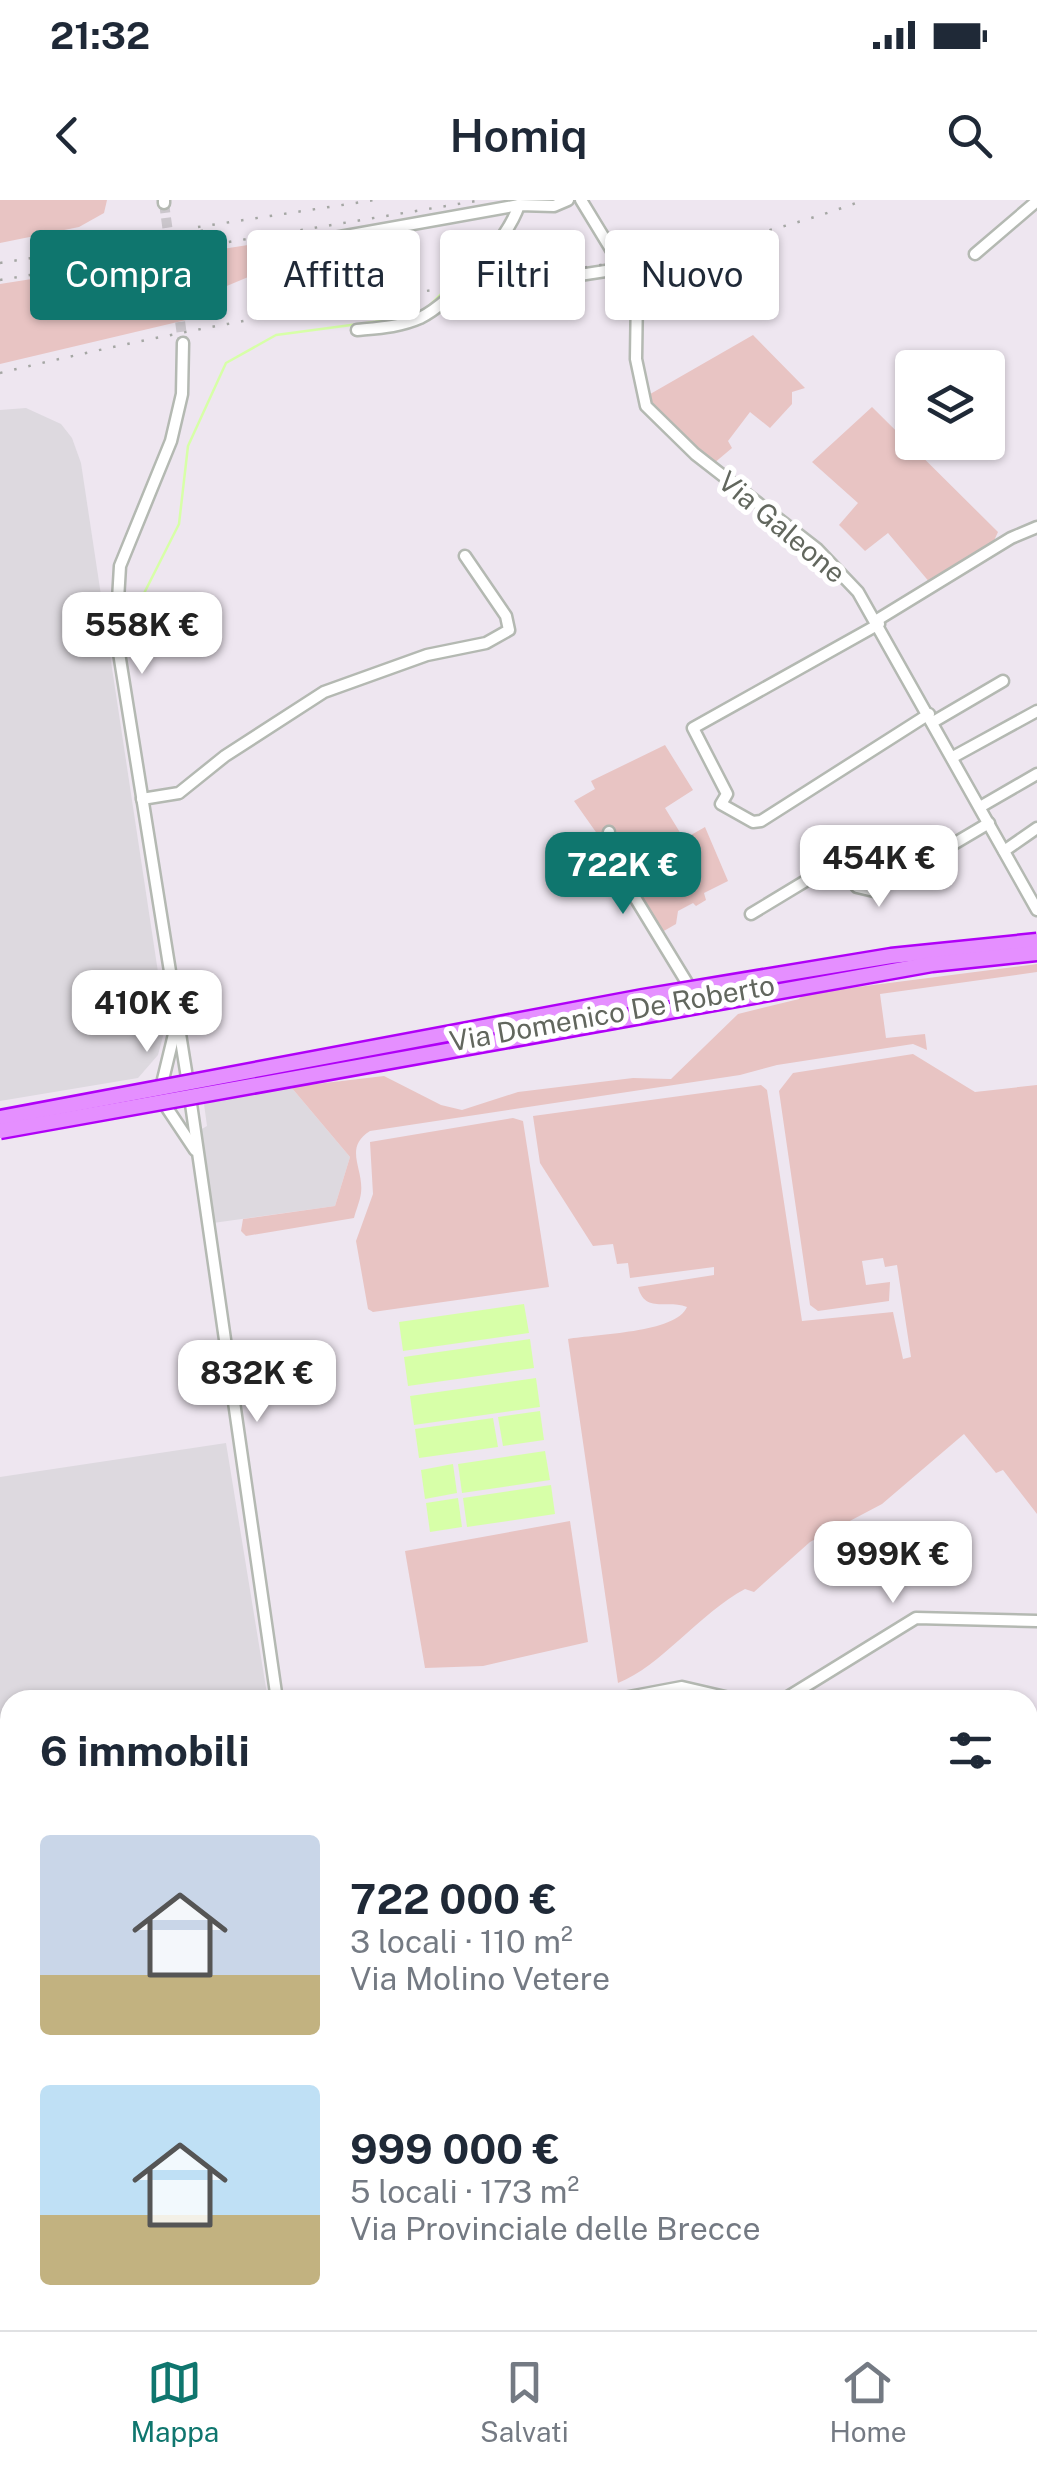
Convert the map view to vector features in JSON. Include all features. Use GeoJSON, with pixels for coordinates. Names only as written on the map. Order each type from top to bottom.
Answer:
{"type":"FeatureCollection","features":[{"type":"Feature","properties":{"kind":"highway"},"geometry":{"type":"LineString","coordinates":[[0,1120],[643,997],[892,956],[1037,947]]}},
{"type":"Feature","properties":{"kind":"highway"},"geometry":{"type":"LineString","coordinates":[[0,1132],[1037,947]]}},
{"type":"Feature","properties":{"kind":"street"},"geometry":{"type":"LineString","coordinates":[[379,230],[519,205],[554,206],[568,200]]}},
{"type":"Feature","properties":{"kind":"street","name":"Via Galeone"},"geometry":{"type":"LineString","coordinates":[[581,200],[605,237]]}},
{"type":"Feature","properties":{"kind":"street"},"geometry":{"type":"LineString","coordinates":[[975,254],[1037,201]]}},
{"type":"Feature","properties":{"kind":"street"},"geometry":{"type":"LineString","coordinates":[[508,230],[519,205]]}},
{"type":"Feature","properties":{"kind":"street"},"geometry":{"type":"LineString","coordinates":[[357,330],[416,320],[440,302]]}},
{"type":"Feature","properties":{"kind":"street","name":"Via Galeone"},"geometry":{"type":"LineString","coordinates":[[637,320],[636,359],[646,406],[694,454],[817,549],[878,622],[1037,910]]}},
{"type":"Feature","properties":{"kind":"street"},"geometry":{"type":"LineString","coordinates":[[183,343],[182,394],[171,441],[120,566],[116,634],[189,1090],[276,1690]]}},
{"type":"Feature","properties":{"kind":"street"},"geometry":{"type":"LineString","coordinates":[[1003,681],[931,718],[761,821],[753,822],[721,804],[727,794],[693,728],[878,622],[1011,538],[1037,528]]}},
{"type":"Feature","properties":{"kind":"street"},"geometry":{"type":"LineString","coordinates":[[142,798],[179,793],[225,756],[324,692],[428,654],[486,643],[509,630],[506,616],[465,556]]}},
{"type":"Feature","properties":{"kind":"street"},"geometry":{"type":"LineString","coordinates":[[953,757],[1037,711]]}},
{"type":"Feature","properties":{"kind":"street"},"geometry":{"type":"LineString","coordinates":[[980,807],[1037,774]]}},
{"type":"Feature","properties":{"kind":"street"},"geometry":{"type":"LineString","coordinates":[[751,914],[837,862],[858,887],[874,891],[989,823]]}},
{"type":"Feature","properties":{"kind":"street"},"geometry":{"type":"LineString","coordinates":[[1004,850],[1037,828]]}},
{"type":"Feature","properties":{"kind":"street"},"geometry":{"type":"LineString","coordinates":[[609,832],[606,850],[697,998]]}},
{"type":"Feature","properties":{"kind":"street","name":"Via Domenico De Roberto"},"geometry":{"type":"LineString","coordinates":[[0,1120],[159,1096],[893,964],[1037,947]]}},
{"type":"Feature","properties":{"kind":"street"},"geometry":{"type":"LineString","coordinates":[[178,1021],[159,1096],[198,1156]]}},
{"type":"Feature","properties":{"kind":"street"},"geometry":{"type":"LineString","coordinates":[[798,1690],[916,1618],[1037,1620]]}},
{"type":"Feature","properties":{"kind":"street"},"geometry":{"type":"LineString","coordinates":[[666,1690],[695,1690]]}},
{"type":"Feature","properties":{"kind":"shaded area"},"geometry":{"type":"Polygon","coordinates":[[[0,200],[107,200],[104,213],[79,227],[30,230],[30,237],[0,243],[0,200]]]}},
{"type":"Feature","properties":{"kind":"shaded area"},"geometry":{"type":"Polygon","coordinates":[[[247,245],[247,278],[227,286],[227,248],[247,245]]]}},
{"type":"Feature","properties":{"kind":"shaded area"},"geometry":{"type":"Polygon","coordinates":[[[30,279],[30,320],[186,320],[0,364],[0,284],[30,279]]]}},
{"type":"Feature","properties":{"kind":"shaded area"},"geometry":{"type":"Polygon","coordinates":[[[753,335],[805,388],[792,392],[792,404],[770,428],[750,412],[728,441],[732,448],[713,464],[645,397],[753,335]]]}},
{"type":"Feature","properties":{"kind":"shaded area"},"geometry":{"type":"Polygon","coordinates":[[[872,407],[895,430],[895,460],[925,460],[998,532],[991,547],[931,584],[888,533],[865,551],[839,525],[858,503],[812,462],[872,407]]]}},
{"type":"Feature","properties":{"kind":"shaded area"},"geometry":{"type":"Polygon","coordinates":[[[26,408],[61,424],[72,438],[81,463],[166,1025],[158,1055],[138,1078],[0,1101],[0,410],[26,408]]]}},
{"type":"Feature","properties":{"kind":"shaded area"},"geometry":{"type":"Polygon","coordinates":[[[665,745],[693,790],[665,808],[684,839],[705,827],[728,881],[704,893],[706,900],[696,906],[693,903],[678,911],[676,924],[662,932],[609,846],[607,839],[614,835],[610,829],[598,835],[574,801],[595,789],[591,781],[665,745]]]}},
{"type":"Feature","properties":{"kind":"shaded area"},"geometry":{"type":"Polygon","coordinates":[[[1037,964],[1037,972],[880,994],[886,1038],[925,1034],[927,1050],[913,1044],[777,1065],[740,1075],[370,1131],[356,1151],[361,1193],[354,1218],[246,1236],[241,1231],[243,1219],[335,1206],[350,1157],[291,1087],[384,1076],[441,1105],[462,1110],[518,1092],[633,1078],[671,1079],[738,1014],[799,999],[803,994],[1037,964]]]}},
{"type":"Feature","properties":{"kind":"shaded area"},"geometry":{"type":"Polygon","coordinates":[[[913,1054],[975,1092],[1037,1085],[1037,1514],[1003,1470],[996,1473],[964,1434],[882,1504],[810,1542],[754,1592],[745,1589],[728,1599],[649,1665],[618,1683],[568,1339],[634,1331],[668,1322],[687,1307],[651,1303],[638,1287],[714,1275],[714,1267],[630,1278],[628,1263],[617,1264],[613,1244],[593,1246],[540,1163],[533,1116],[761,1085],[767,1090],[802,1321],[893,1312],[903,1359],[911,1357],[897,1265],[885,1267],[883,1258],[862,1261],[866,1285],[890,1282],[889,1301],[818,1311],[810,1305],[779,1091],[793,1073],[913,1054]]]}},
{"type":"Feature","properties":{"kind":"shaded area"},"geometry":{"type":"Polygon","coordinates":[[[291,1087],[350,1157],[335,1206],[213,1223],[200,1130],[207,1126],[204,1104],[291,1087]]]}},
{"type":"Feature","properties":{"kind":"shaded area"},"geometry":{"type":"Polygon","coordinates":[[[513,1118],[523,1121],[549,1287],[373,1312],[368,1309],[356,1241],[373,1194],[370,1142],[513,1118]]]}},
{"type":"Feature","properties":{"kind":"shaded area"},"geometry":{"type":"Polygon","coordinates":[[[524,1304],[529,1333],[403,1351],[399,1322],[524,1304]]]}},
{"type":"Feature","properties":{"kind":"shaded area"},"geometry":{"type":"Polygon","coordinates":[[[530,1339],[534,1368],[408,1386],[404,1357],[530,1339]]]}},
{"type":"Feature","properties":{"kind":"shaded area"},"geometry":{"type":"Polygon","coordinates":[[[536,1378],[540,1407],[414,1425],[410,1396],[536,1378]]]}},
{"type":"Feature","properties":{"kind":"shaded area"},"geometry":{"type":"Polygon","coordinates":[[[540,1411],[544,1440],[503,1446],[498,1417],[540,1411]]]}},
{"type":"Feature","properties":{"kind":"shaded area"},"geometry":{"type":"Polygon","coordinates":[[[493,1418],[498,1447],[419,1458],[415,1429],[493,1418]]]}},
{"type":"Feature","properties":{"kind":"shaded area"},"geometry":{"type":"Polygon","coordinates":[[[226,1443],[266,1690],[0,1690],[0,1477],[226,1443]]]}},
{"type":"Feature","properties":{"kind":"shaded area"},"geometry":{"type":"Polygon","coordinates":[[[545,1451],[550,1480],[462,1493],[458,1464],[545,1451]]]}},
{"type":"Feature","properties":{"kind":"shaded area"},"geometry":{"type":"Polygon","coordinates":[[[453,1464],[457,1493],[425,1499],[421,1470],[453,1464]]]}},
{"type":"Feature","properties":{"kind":"shaded area"},"geometry":{"type":"Polygon","coordinates":[[[551,1485],[555,1514],[467,1527],[463,1498],[551,1485]]]}},
{"type":"Feature","properties":{"kind":"shaded area"},"geometry":{"type":"Polygon","coordinates":[[[458,1498],[462,1527],[430,1532],[426,1503],[458,1498]]]}},
{"type":"Feature","properties":{"kind":"shaded area"},"geometry":{"type":"Polygon","coordinates":[[[570,1521],[588,1642],[483,1666],[425,1668],[405,1551],[570,1521]]]}},
{"type":"Feature","properties":{"kind":"waterway"},"geometry":{"type":"LineString","coordinates":[[425,310],[440,295]]}},
{"type":"Feature","properties":{"kind":"waterway"},"geometry":{"type":"LineString","coordinates":[[124,633],[179,524],[188,446],[226,363],[276,335],[389,320]]}},
{"type":"Feature","properties":{"kind":"tunnel"},"geometry":{"type":"LineString","coordinates":[[164,203],[183,343]]}},
{"type":"Feature","properties":{"kind":"railway"},"geometry":{"type":"LineString","coordinates":[[198,227],[375,200]]}},
{"type":"Feature","properties":{"kind":"railway"},"geometry":{"type":"LineString","coordinates":[[0,280],[482,200]]}},
{"type":"Feature","properties":{"kind":"railway"},"geometry":{"type":"LineString","coordinates":[[0,373],[269,316],[705,246],[864,200]]}},
{"type":"Feature","properties":{"kind":"railway"},"geometry":{"type":"LineString","coordinates":[[0,263],[213,229]]}}]}
